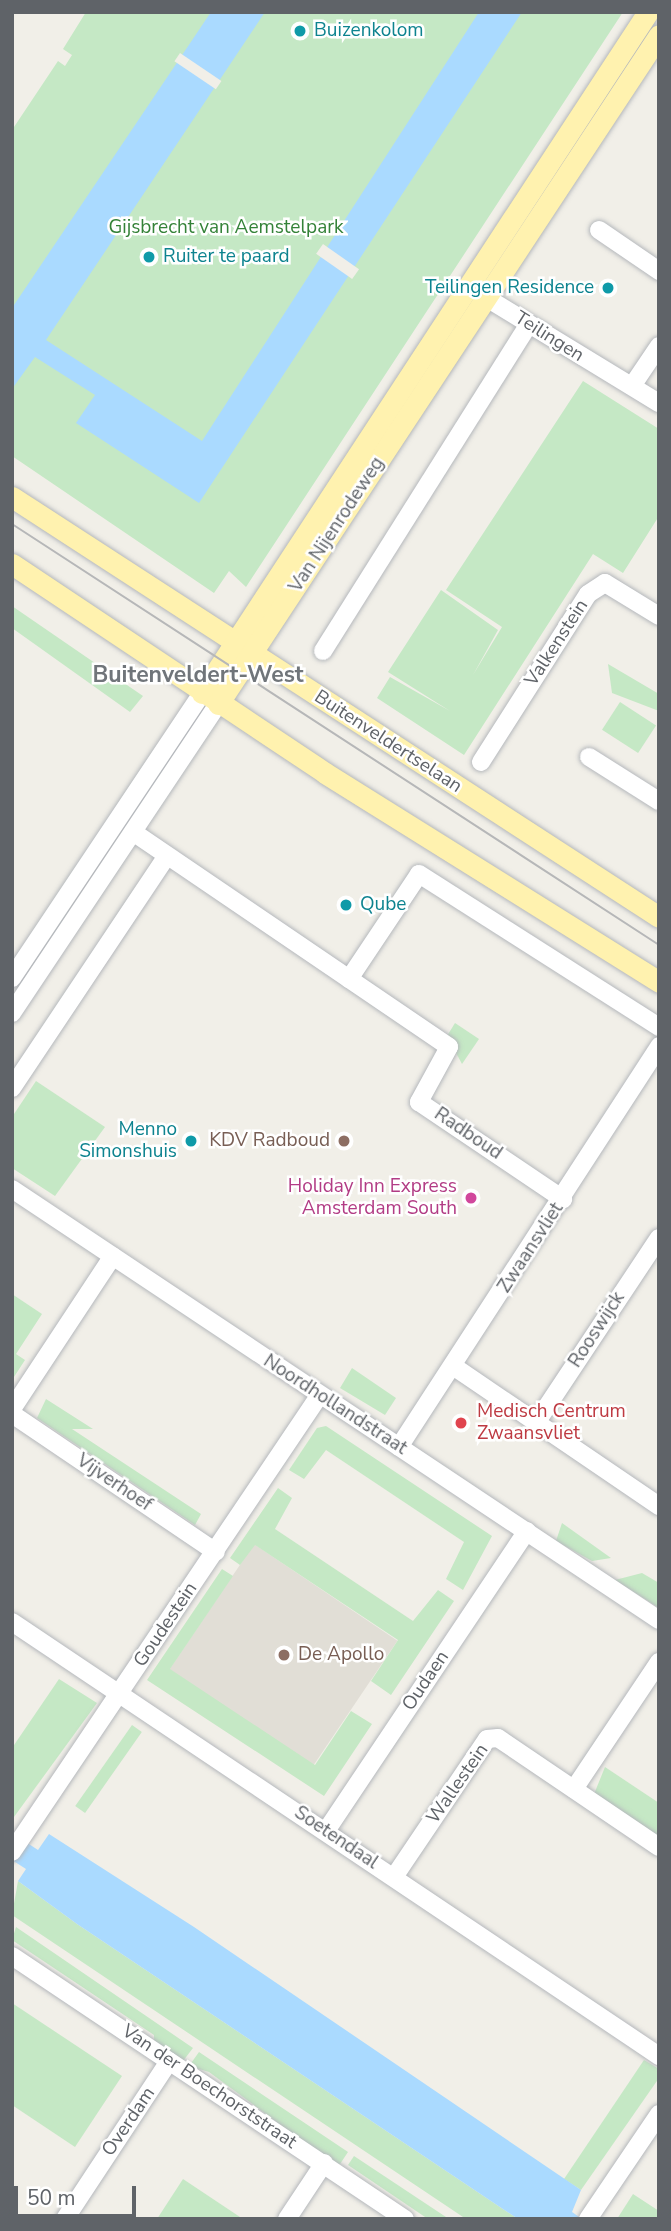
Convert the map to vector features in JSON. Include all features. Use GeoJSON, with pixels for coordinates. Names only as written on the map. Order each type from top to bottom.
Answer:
{"type":"FeatureCollection","features":[{"type":"Feature","properties":{"kind":"main road","name":"Van Nijenrodeweg"},"geometry":{"type":"LineString","coordinates":[[210,698],[476,292],[648,12]]}},
{"type":"Feature","properties":{"kind":"main road","name":"Van Nijenrodeweg"},"geometry":{"type":"LineString","coordinates":[[476,292],[659,35]]}},
{"type":"Feature","properties":{"kind":"main road","name":"Buitenveldertselaan"},"geometry":{"type":"LineString","coordinates":[[12,497],[659,917]]}},
{"type":"Feature","properties":{"kind":"main road"},"geometry":{"type":"LineString","coordinates":[[12,564],[210,698],[659,982]]}},
{"type":"Feature","properties":{"kind":"street"},"geometry":{"type":"LineString","coordinates":[[599,230],[659,271]]}},
{"type":"Feature","properties":{"kind":"street","name":"Teilingen"},"geometry":{"type":"LineString","coordinates":[[476,292],[659,403]]}},
{"type":"Feature","properties":{"kind":"street"},"geometry":{"type":"LineString","coordinates":[[323,652],[528,325]]}},
{"type":"Feature","properties":{"kind":"street"},"geometry":{"type":"LineString","coordinates":[[632,386],[659,346]]}},
{"type":"Feature","properties":{"kind":"street","name":"Valkenstein"},"geometry":{"type":"LineString","coordinates":[[481,762],[588,594],[606,583],[659,616]]}},
{"type":"Feature","properties":{"kind":"street","name":"Van Nijenrodeweg"},"geometry":{"type":"LineString","coordinates":[[12,1013],[134,832],[210,698]]}},
{"type":"Feature","properties":{"kind":"street","name":"Van Nijenrodeweg"},"geometry":{"type":"LineString","coordinates":[[12,978],[210,698]]}},
{"type":"Feature","properties":{"kind":"street"},"geometry":{"type":"LineString","coordinates":[[589,757],[659,801]]}},
{"type":"Feature","properties":{"kind":"street","name":"Radboud"},"geometry":{"type":"LineString","coordinates":[[134,832],[449,1047],[419,1102],[563,1199]]}},
{"type":"Feature","properties":{"kind":"street"},"geometry":{"type":"LineString","coordinates":[[12,1088],[167,856]]}},
{"type":"Feature","properties":{"kind":"street"},"geometry":{"type":"LineString","coordinates":[[349,979],[419,874],[659,1027]]}},
{"type":"Feature","properties":{"kind":"street","name":"Zwaansvliet"},"geometry":{"type":"LineString","coordinates":[[399,1447],[563,1199],[659,1046]]}},
{"type":"Feature","properties":{"kind":"street","name":"Noordhollandstraat"},"geometry":{"type":"LineString","coordinates":[[12,1189],[659,1620]]}},
{"type":"Feature","properties":{"kind":"street","name":"Rooswijck"},"geometry":{"type":"LineString","coordinates":[[536,1423],[659,1238]]}},
{"type":"Feature","properties":{"kind":"street","name":"Vijverhoef"},"geometry":{"type":"LineString","coordinates":[[113,1256],[12,1411],[216,1552]]}},
{"type":"Feature","properties":{"kind":"street"},"geometry":{"type":"LineString","coordinates":[[453,1366],[659,1506]]}},
{"type":"Feature","properties":{"kind":"street","name":"Goudestein"},"geometry":{"type":"LineString","coordinates":[[12,1852],[319,1396]]}},
{"type":"Feature","properties":{"kind":"street","name":"Oudaen"},"geometry":{"type":"LineString","coordinates":[[326,1831],[527,1531]]}},
{"type":"Feature","properties":{"kind":"street","name":"Soetendaal"},"geometry":{"type":"LineString","coordinates":[[12,1622],[659,2056]]}},
{"type":"Feature","properties":{"kind":"street"},"geometry":{"type":"LineString","coordinates":[[573,1789],[659,1662]]}},
{"type":"Feature","properties":{"kind":"street","name":"Wallestein"},"geometry":{"type":"LineString","coordinates":[[394,1877],[487,1739],[498,1738],[659,1847]]}},
{"type":"Feature","properties":{"kind":"street","name":"Van der Boechorststraat"},"geometry":{"type":"LineString","coordinates":[[12,1956],[405,2219]]}},
{"type":"Feature","properties":{"kind":"street","name":"Overdam"},"geometry":{"type":"LineString","coordinates":[[65,2219],[169,2061]]}},
{"type":"Feature","properties":{"kind":"street"},"geometry":{"type":"LineString","coordinates":[[588,2219],[659,2114]]}},
{"type":"Feature","properties":{"kind":"street"},"geometry":{"type":"LineString","coordinates":[[286,2219],[324,2163]]}},
{"type":"Feature","properties":{"kind":"shaded area","name":"De Apollo"},"geometry":{"type":"Polygon","coordinates":[[[254,1544],[397,1641],[313,1766],[170,1669],[254,1544]]]}},
{"type":"Feature","properties":{"kind":"green space","name":"Gijsbrecht van Aemstelpark"},"geometry":{"type":"Polygon","coordinates":[[[86,12],[623,12],[246,587],[229,571],[214,593],[12,456],[12,130],[58,61],[65,66],[72,55],[63,49],[86,12]]]}},
{"type":"Feature","properties":{"kind":"green space"},"geometry":{"type":"Polygon","coordinates":[[[583,381],[659,429],[659,516],[623,573],[593,554],[464,755],[377,698],[390,677],[450,711],[388,672],[441,590],[498,630],[473,675],[502,627],[446,590],[583,381]]]}},
{"type":"Feature","properties":{"kind":"green space"},"geometry":{"type":"Polygon","coordinates":[[[12,606],[143,696],[130,712],[12,628],[12,606]]]}},
{"type":"Feature","properties":{"kind":"green space"},"geometry":{"type":"Polygon","coordinates":[[[608,664],[659,694],[659,711],[612,693],[608,664]]]}},
{"type":"Feature","properties":{"kind":"green space"},"geometry":{"type":"Polygon","coordinates":[[[620,702],[656,725],[638,753],[602,730],[620,702]]]}},
{"type":"Feature","properties":{"kind":"green space"},"geometry":{"type":"Polygon","coordinates":[[[455,1023],[479,1039],[462,1064],[447,1036],[455,1023]]]}},
{"type":"Feature","properties":{"kind":"green space"},"geometry":{"type":"Polygon","coordinates":[[[36,1081],[105,1127],[55,1196],[12,1168],[12,1117],[36,1081]]]}},
{"type":"Feature","properties":{"kind":"green space"},"geometry":{"type":"Polygon","coordinates":[[[12,1294],[42,1314],[16,1354],[25,1360],[12,1380],[12,1294]]]}},
{"type":"Feature","properties":{"kind":"green space"},"geometry":{"type":"Polygon","coordinates":[[[352,1368],[396,1398],[385,1415],[340,1388],[352,1368]]]}},
{"type":"Feature","properties":{"kind":"green space"},"geometry":{"type":"Polygon","coordinates":[[[46,1399],[93,1429],[72,1429],[201,1514],[195,1525],[37,1418],[46,1399]]]}},
{"type":"Feature","properties":{"kind":"green space"},"geometry":{"type":"Polygon","coordinates":[[[326,1426],[492,1536],[463,1590],[446,1579],[464,1542],[326,1450],[304,1479],[289,1470],[317,1428],[326,1426]]]}},
{"type":"Feature","properties":{"kind":"green space"},"geometry":{"type":"Polygon","coordinates":[[[278,1488],[292,1498],[275,1529],[413,1621],[438,1590],[454,1601],[391,1695],[371,1681],[398,1640],[255,1545],[240,1565],[230,1558],[278,1488]]]}},
{"type":"Feature","properties":{"kind":"green space"},"geometry":{"type":"Polygon","coordinates":[[[562,1523],[611,1558],[592,1561],[556,1541],[562,1523]]]}},
{"type":"Feature","properties":{"kind":"green space"},"geometry":{"type":"Polygon","coordinates":[[[222,1569],[233,1576],[170,1669],[315,1765],[351,1711],[372,1724],[324,1796],[147,1680],[222,1569]]]}},
{"type":"Feature","properties":{"kind":"green space"},"geometry":{"type":"Polygon","coordinates":[[[642,1573],[659,1583],[659,1608],[615,1580],[642,1573]]]}},
{"type":"Feature","properties":{"kind":"green space"},"geometry":{"type":"Polygon","coordinates":[[[59,1679],[97,1703],[14,1817],[12,1748],[59,1679]]]}},
{"type":"Feature","properties":{"kind":"green space"},"geometry":{"type":"Polygon","coordinates":[[[132,1725],[142,1732],[85,1813],[75,1806],[132,1725]]]}},
{"type":"Feature","properties":{"kind":"green space"},"geometry":{"type":"Polygon","coordinates":[[[605,1767],[659,1803],[659,1846],[592,1799],[605,1767]]]}},
{"type":"Feature","properties":{"kind":"green space"},"geometry":{"type":"Polygon","coordinates":[[[18,1881],[77,1924],[518,2219],[466,2219],[12,1915],[18,1881]]]}},
{"type":"Feature","properties":{"kind":"green space"},"geometry":{"type":"Polygon","coordinates":[[[16,1927],[193,2048],[183,2061],[154,2042],[154,2035],[12,1940],[16,1927]]]}},
{"type":"Feature","properties":{"kind":"green space"},"geometry":{"type":"Polygon","coordinates":[[[12,2003],[122,2076],[75,2147],[12,2105],[12,2003]]]}},
{"type":"Feature","properties":{"kind":"green space"},"geometry":{"type":"Polygon","coordinates":[[[199,2052],[348,2152],[338,2167],[209,2072],[189,2066],[199,2052]]]}},
{"type":"Feature","properties":{"kind":"green space"},"geometry":{"type":"Polygon","coordinates":[[[644,2060],[659,2069],[659,2078],[581,2190],[564,2179],[644,2060]]]}},
{"type":"Feature","properties":{"kind":"green space"},"geometry":{"type":"Polygon","coordinates":[[[354,2156],[449,2219],[428,2219],[348,2165],[354,2156]]]}},
{"type":"Feature","properties":{"kind":"green space"},"geometry":{"type":"Polygon","coordinates":[[[183,2179],[243,2219],[157,2219],[183,2179]]]}},
{"type":"Feature","properties":{"kind":"green space"},"geometry":{"type":"Polygon","coordinates":[[[633,2194],[659,2211],[659,2219],[617,2219],[633,2194]]]}},
{"type":"Feature","properties":{"kind":"water"},"geometry":{"type":"Polygon","coordinates":[[[211,12],[265,12],[46,340],[202,441],[479,12],[522,12],[199,503],[76,423],[95,395],[35,357],[12,389],[12,308],[211,12]]]}},
{"type":"Feature","properties":{"kind":"water"},"geometry":{"type":"Polygon","coordinates":[[[12,1833],[38,1850],[49,1834],[194,1927],[581,2190],[572,2212],[582,2219],[518,2219],[77,1924],[18,1881],[26,1869],[12,1860],[12,1833]]]}},
{"type":"Feature","properties":{"kind":"pier"},"geometry":{"type":"Polygon","coordinates":[[[180,53],[221,81],[216,89],[174,61],[180,53]]]}},
{"type":"Feature","properties":{"kind":"pier"},"geometry":{"type":"Polygon","coordinates":[[[323,244],[359,269],[352,279],[316,254],[323,244]]]}},
{"type":"Feature","properties":{"kind":"tram line"},"geometry":{"type":"LineString","coordinates":[[12,524],[659,945]]}},
{"type":"Feature","properties":{"kind":"place","name":"Buizenkolom"},"geometry":{"type":"Point","coordinates":[300,31]}},
{"type":"Feature","properties":{"kind":"place","name":"Ruiter te paard"},"geometry":{"type":"Point","coordinates":[149,257]}},
{"type":"Feature","properties":{"kind":"place","name":"Teilingen Residence"},"geometry":{"type":"Point","coordinates":[608,288]}},
{"type":"Feature","properties":{"kind":"place","name":"Qube"},"geometry":{"type":"Point","coordinates":[346,905]}},
{"type":"Feature","properties":{"kind":"place","name":"Menno Simonshuis"},"geometry":{"type":"Point","coordinates":[191,1141]}},
{"type":"Feature","properties":{"kind":"place","name":"KDV Radboud"},"geometry":{"type":"Point","coordinates":[344,1141]}},
{"type":"Feature","properties":{"kind":"place","name":"Holiday Inn Express Amsterdam South"},"geometry":{"type":"Point","coordinates":[471,1198]}},
{"type":"Feature","properties":{"kind":"place","name":"Medisch Centrum Zwaansvliet"},"geometry":{"type":"Point","coordinates":[461,1423]}},
{"type":"Feature","properties":{"kind":"place","name":"De Apollo"},"geometry":{"type":"Point","coordinates":[284,1655]}},
{"type":"Feature","properties":{"kind":"district","name":"Buitenveldert-West"},"geometry":{"type":"Point","coordinates":[198,675]}}]}
